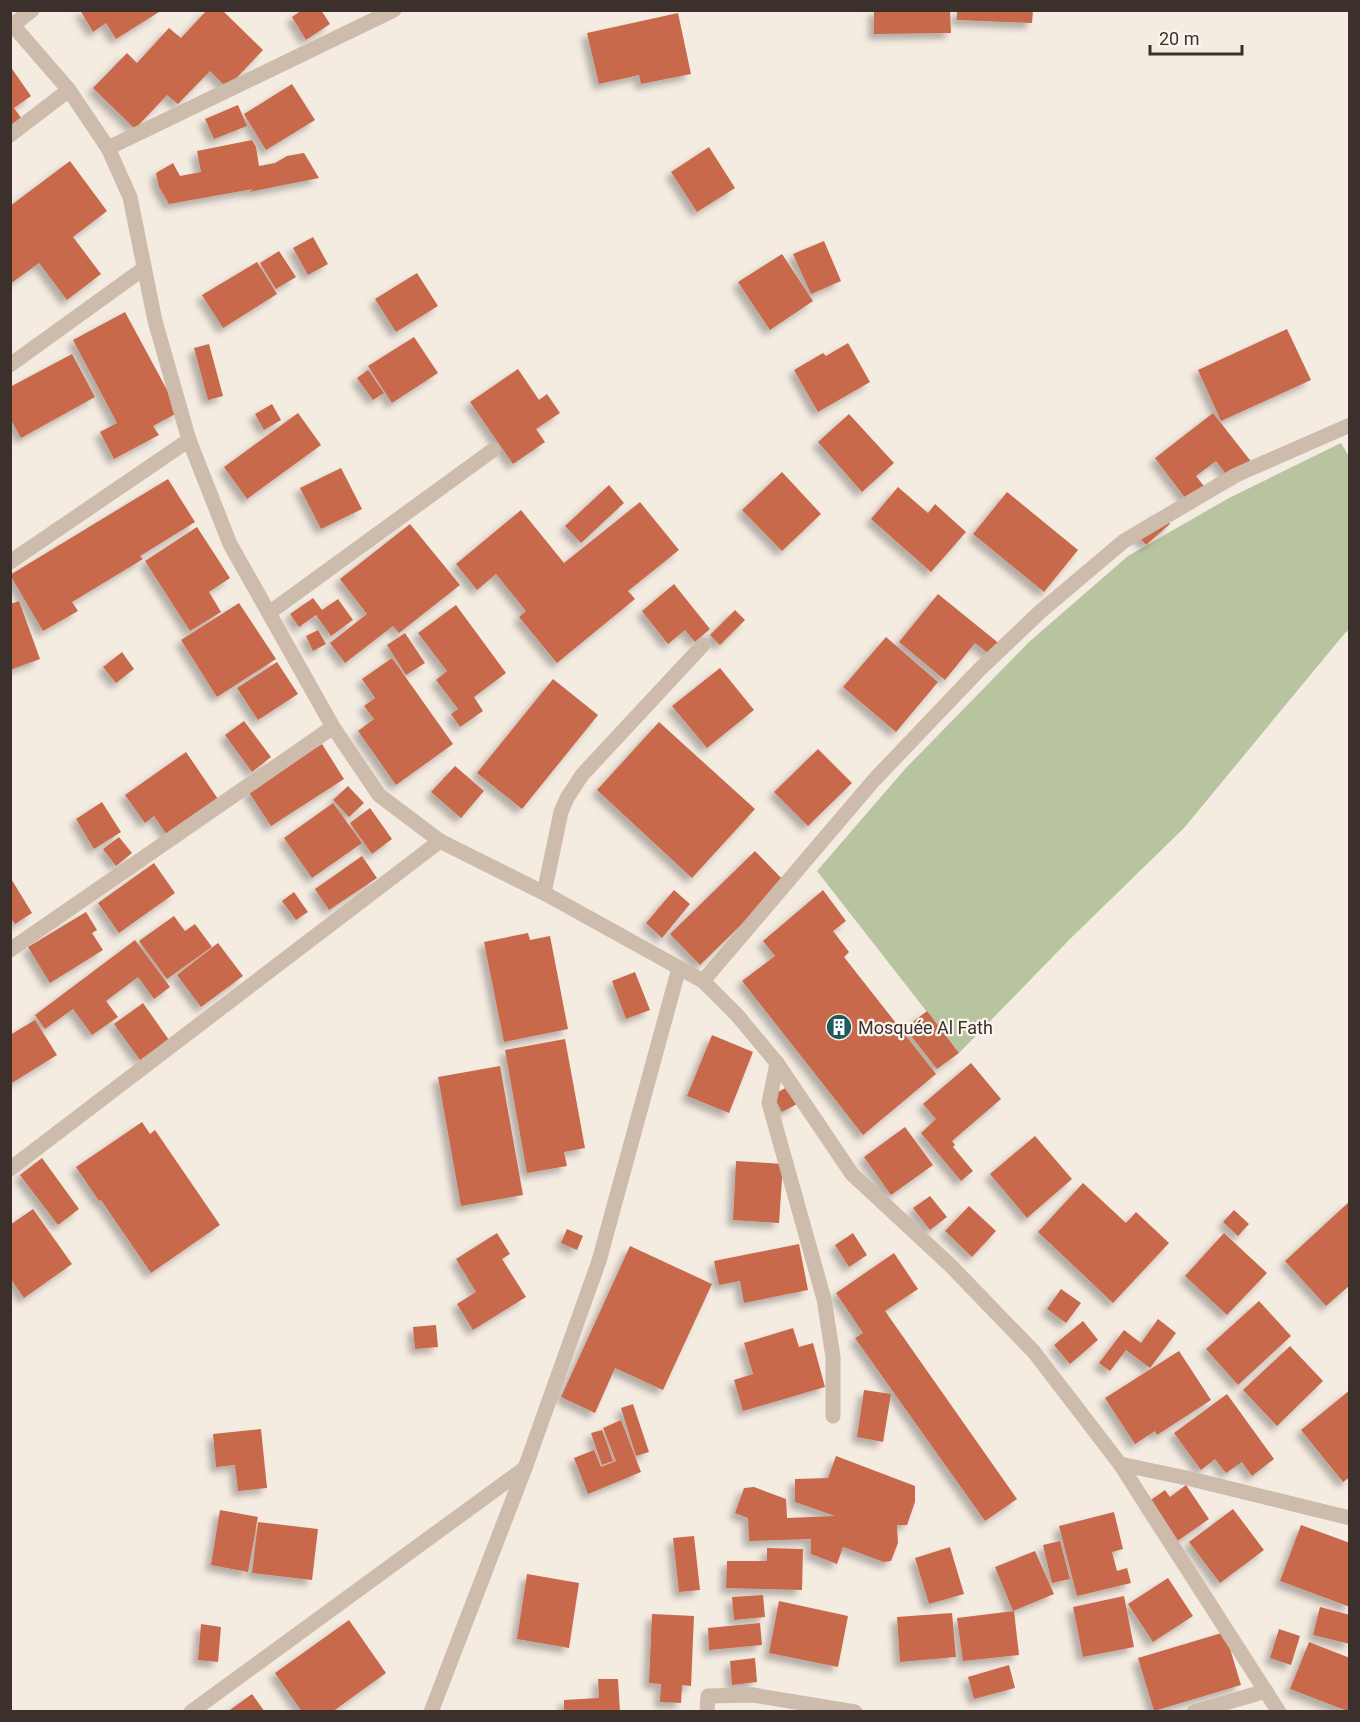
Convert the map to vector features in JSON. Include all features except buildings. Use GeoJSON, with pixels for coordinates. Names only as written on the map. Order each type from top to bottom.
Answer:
{"type":"FeatureCollection","features":[{"type":"Feature","properties":{"kind":"street"},"geometry":{"type":"LineString","coordinates":[[32,10],[12,24],[69,90],[108,148],[130,197],[154,321],[189,440],[230,544],[333,728],[378,795],[440,841],[544,893],[703,981],[737,1015],[777,1063],[852,1174],[950,1264],[1034,1352],[1120,1464],[1279,1712]]}},
{"type":"Feature","properties":{"kind":"street"},"geometry":{"type":"LineString","coordinates":[[108,148],[394,10]]}},
{"type":"Feature","properties":{"kind":"street"},"geometry":{"type":"LineString","coordinates":[[10,135],[69,90]]}},
{"type":"Feature","properties":{"kind":"street"},"geometry":{"type":"LineString","coordinates":[[10,365],[143,269]]}},
{"type":"Feature","properties":{"kind":"street"},"geometry":{"type":"LineString","coordinates":[[703,981],[874,780],[979,670],[1041,611],[1124,540],[1236,475],[1350,425]]}},
{"type":"Feature","properties":{"kind":"street"},"geometry":{"type":"LineString","coordinates":[[10,562],[189,440]]}},
{"type":"Feature","properties":{"kind":"street"},"geometry":{"type":"LineString","coordinates":[[269,613],[493,450]]}},
{"type":"Feature","properties":{"kind":"street"},"geometry":{"type":"LineString","coordinates":[[544,893],[561,813],[572,790],[582,775],[703,645]]}},
{"type":"Feature","properties":{"kind":"street"},"geometry":{"type":"LineString","coordinates":[[10,950],[333,728]]}},
{"type":"Feature","properties":{"kind":"street"},"geometry":{"type":"LineString","coordinates":[[10,1168],[440,841]]}},
{"type":"Feature","properties":{"kind":"street"},"geometry":{"type":"LineString","coordinates":[[431,1712],[525,1468],[599,1261],[678,968]]}},
{"type":"Feature","properties":{"kind":"street"},"geometry":{"type":"LineString","coordinates":[[777,1063],[769,1103],[824,1299],[833,1357],[833,1416]]}},
{"type":"Feature","properties":{"kind":"street"},"geometry":{"type":"LineString","coordinates":[[1120,1464],[1350,1518]]}},
{"type":"Feature","properties":{"kind":"street"},"geometry":{"type":"LineString","coordinates":[[191,1712],[525,1468]]}},
{"type":"Feature","properties":{"kind":"street"},"geometry":{"type":"LineString","coordinates":[[1194,1712],[1266,1691]]}},
{"type":"Feature","properties":{"kind":"street"},"geometry":{"type":"LineString","coordinates":[[707,1712],[708,1696],[753,1695],[855,1712]]}},
{"type":"Feature","properties":{"kind":"green space"},"geometry":{"type":"Polygon","coordinates":[[[1341,443],[1350,458],[1349,630],[1184,828],[1070,939],[959,1053],[817,871],[905,769],[1029,642],[1128,556],[1229,498],[1341,443]]]}},
{"type":"Feature","properties":{"kind":"place","name":"Mosquée Al Fath"},"geometry":{"type":"Point","coordinates":[839,1027]}}]}
